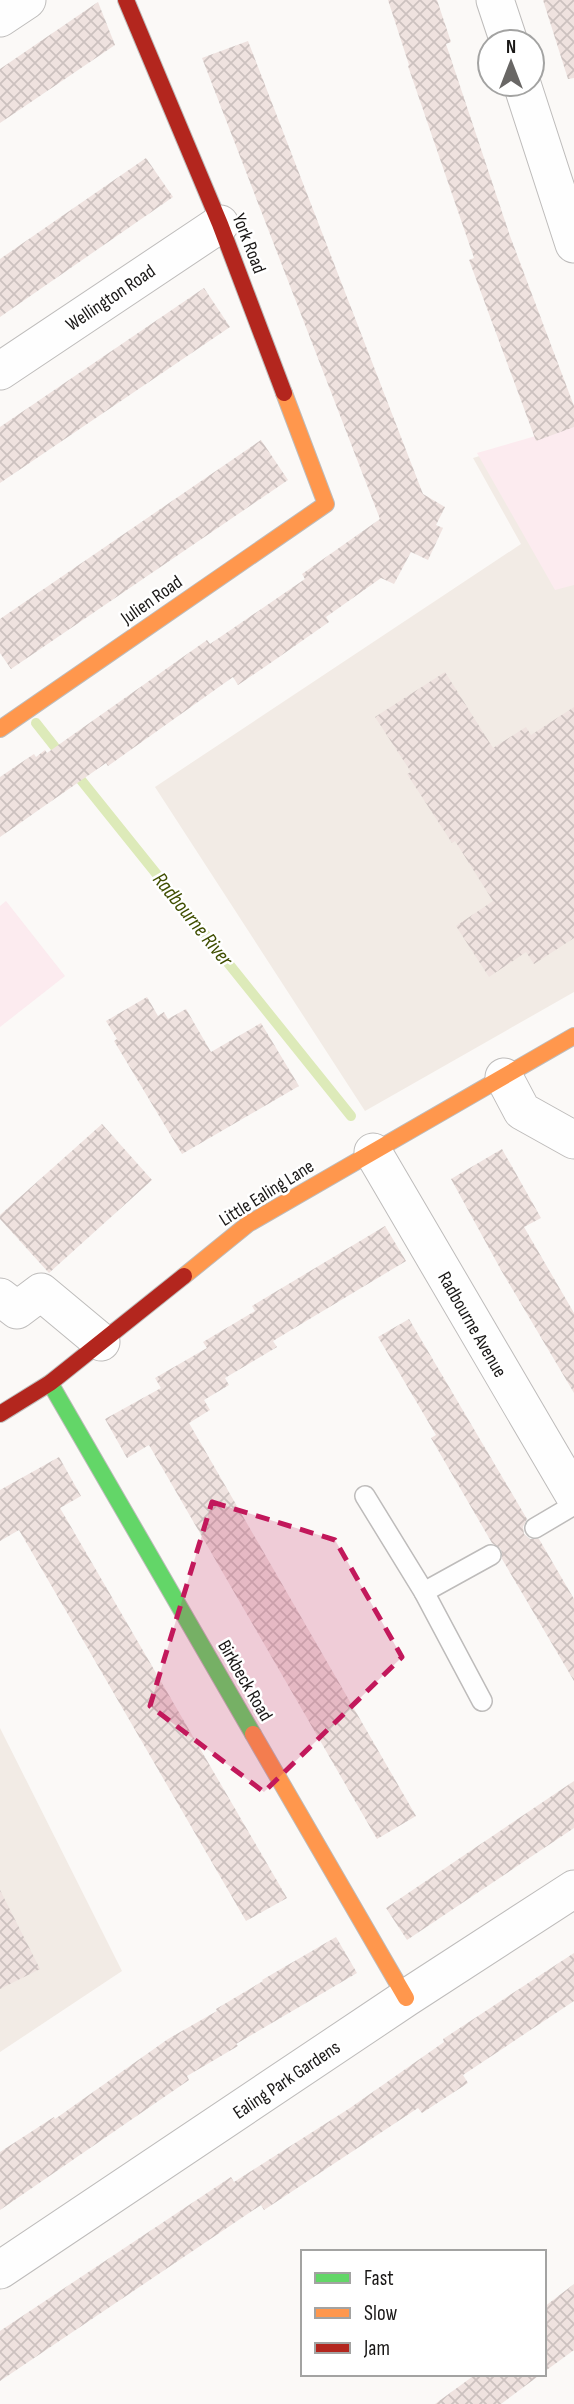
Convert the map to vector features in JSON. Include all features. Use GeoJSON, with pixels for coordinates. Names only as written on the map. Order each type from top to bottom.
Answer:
{"type":"FeatureCollection","features":[{"type":"Feature","properties":{"kind":"street"},"geometry":{"type":"LineString","coordinates":[[0,18],[27,0]]}},
{"type":"Feature","properties":{"kind":"street","name":"York Road"},"geometry":{"type":"LineString","coordinates":[[126,0],[220,223],[326,505]]}},
{"type":"Feature","properties":{"kind":"street"},"geometry":{"type":"LineString","coordinates":[[495,0],[504,28]]}},
{"type":"Feature","properties":{"kind":"street"},"geometry":{"type":"LineString","coordinates":[[527,98],[574,244]]}},
{"type":"Feature","properties":{"kind":"street","name":"Wellington Road"},"geometry":{"type":"LineString","coordinates":[[0,371],[220,223]]}},
{"type":"Feature","properties":{"kind":"street","name":"Julien Road"},"geometry":{"type":"LineString","coordinates":[[0,729],[326,505]]}},
{"type":"Feature","properties":{"kind":"street","name":"Little Ealing Lane"},"geometry":{"type":"LineString","coordinates":[[0,1414],[50,1383],[248,1224],[574,1037]]}},
{"type":"Feature","properties":{"kind":"street"},"geometry":{"type":"LineString","coordinates":[[504,1077],[522,1111],[574,1140]]}},
{"type":"Feature","properties":{"kind":"street","name":"Radbourne Avenue"},"geometry":{"type":"LineString","coordinates":[[373,1152],[574,1495]]}},
{"type":"Feature","properties":{"kind":"street"},"geometry":{"type":"LineString","coordinates":[[0,1297],[17,1310],[41,1292],[101,1342]]}},
{"type":"Feature","properties":{"kind":"street","name":"Birkbeck Road"},"geometry":{"type":"LineString","coordinates":[[50,1383],[406,1998]]}},
{"type":"Feature","properties":{"kind":"street","name":"Ealing Park Gardens"},"geometry":{"type":"LineString","coordinates":[[0,2270],[574,1889]]}},
{"type":"Feature","properties":{"kind":"lane"},"geometry":{"type":"LineString","coordinates":[[365,1496],[424,1592],[482,1701]]}},
{"type":"Feature","properties":{"kind":"lane"},"geometry":{"type":"LineString","coordinates":[[535,1528],[574,1505]]}},
{"type":"Feature","properties":{"kind":"lane"},"geometry":{"type":"LineString","coordinates":[[424,1592],[491,1555]]}},
{"type":"Feature","properties":{"kind":"highlighted area"},"geometry":{"type":"Polygon","coordinates":[[[212,1502],[335,1540],[402,1657],[264,1792],[150,1706],[212,1502]]]}},
{"type":"Feature","properties":{"kind":"shaded area"},"geometry":{"type":"Polygon","coordinates":[[[574,425],[574,585],[555,590],[477,453],[574,425]]]}},
{"type":"Feature","properties":{"kind":"shaded area"},"geometry":{"type":"Polygon","coordinates":[[[574,427],[574,992],[365,1111],[155,787],[521,544],[473,458],[574,427]]]}},
{"type":"Feature","properties":{"kind":"shaded area"},"geometry":{"type":"Polygon","coordinates":[[[6,901],[65,976],[0,1027],[0,906],[6,901]]]}},
{"type":"Feature","properties":{"kind":"shaded area"},"geometry":{"type":"Polygon","coordinates":[[[0,1728],[122,1971],[0,2052],[0,1728]]]}},
{"type":"Feature","properties":{"kind":"building"},"geometry":{"type":"Polygon","coordinates":[[[388,0],[437,0],[451,42],[446,44],[510,236],[574,406],[574,427],[536,441],[469,260],[474,258],[388,0]]]}},
{"type":"Feature","properties":{"kind":"building"},"geometry":{"type":"Polygon","coordinates":[[[543,0],[574,0],[574,78],[568,79],[543,0]]]}},
{"type":"Feature","properties":{"kind":"building"},"geometry":{"type":"Polygon","coordinates":[[[98,2],[115,45],[0,123],[0,69],[98,2]]]}},
{"type":"Feature","properties":{"kind":"building"},"geometry":{"type":"Polygon","coordinates":[[[248,41],[423,494],[445,507],[436,525],[443,528],[428,560],[411,552],[394,584],[381,578],[326,617],[329,622],[269,664],[238,685],[233,677],[108,766],[106,763],[0,837],[0,777],[34,754],[36,757],[45,750],[47,753],[207,640],[210,644],[305,579],[302,574],[380,519],[202,58],[248,41]]]}},
{"type":"Feature","properties":{"kind":"building"},"geometry":{"type":"Polygon","coordinates":[[[146,158],[173,197],[0,317],[0,259],[146,158]]]}},
{"type":"Feature","properties":{"kind":"building"},"geometry":{"type":"Polygon","coordinates":[[[204,288],[230,327],[0,483],[0,427],[204,288]]]}},
{"type":"Feature","properties":{"kind":"building"},"geometry":{"type":"Polygon","coordinates":[[[261,440],[288,480],[11,669],[0,653],[0,619],[261,440]]]}},
{"type":"Feature","properties":{"kind":"building"},"geometry":{"type":"Polygon","coordinates":[[[445,672],[493,748],[526,727],[531,735],[574,707],[574,938],[534,964],[526,952],[489,977],[456,926],[493,901],[455,841],[452,843],[407,774],[411,772],[375,717],[445,672]]]}},
{"type":"Feature","properties":{"kind":"building"},"geometry":{"type":"Polygon","coordinates":[[[147,997],[158,1016],[164,1012],[168,1019],[186,1009],[211,1052],[261,1023],[299,1086],[182,1154],[114,1041],[117,1039],[106,1021],[147,997]]]}},
{"type":"Feature","properties":{"kind":"building"},"geometry":{"type":"Polygon","coordinates":[[[102,1124],[152,1180],[49,1273],[0,1219],[0,1215],[102,1124]]]}},
{"type":"Feature","properties":{"kind":"building"},"geometry":{"type":"Polygon","coordinates":[[[502,1149],[541,1218],[524,1227],[574,1313],[574,1393],[451,1179],[502,1149]]]}},
{"type":"Feature","properties":{"kind":"building"},"geometry":{"type":"Polygon","coordinates":[[[385,1226],[406,1261],[273,1341],[277,1347],[225,1378],[229,1385],[204,1400],[210,1410],[189,1423],[416,1816],[377,1839],[149,1445],[127,1458],[105,1419],[161,1388],[155,1378],[207,1348],[203,1342],[255,1311],[252,1306],[385,1226]]]}},
{"type":"Feature","properties":{"kind":"building"},"geometry":{"type":"Polygon","coordinates":[[[409,1319],[527,1519],[523,1527],[524,1534],[530,1539],[539,1539],[574,1599],[574,1681],[502,1559],[501,1549],[492,1543],[431,1438],[436,1435],[378,1337],[409,1319]]]}},
{"type":"Feature","properties":{"kind":"building"},"geometry":{"type":"Polygon","coordinates":[[[59,1457],[81,1496],[60,1508],[287,1898],[246,1921],[19,1530],[0,1541],[0,1490],[59,1457]]]}},
{"type":"Feature","properties":{"kind":"building"},"geometry":{"type":"Polygon","coordinates":[[[574,1781],[574,1828],[407,1940],[386,1908],[574,1781]]]}},
{"type":"Feature","properties":{"kind":"building"},"geometry":{"type":"Polygon","coordinates":[[[0,1890],[40,1969],[0,1989],[0,1890]]]}},
{"type":"Feature","properties":{"kind":"building"},"geometry":{"type":"Polygon","coordinates":[[[336,1937],[357,1973],[187,2076],[189,2080],[0,2210],[0,2152],[54,2117],[55,2119],[168,2039],[336,1937]]]}},
{"type":"Feature","properties":{"kind":"building"},"geometry":{"type":"Polygon","coordinates":[[[574,1953],[574,2001],[463,2075],[468,2083],[422,2113],[418,2108],[264,2210],[261,2205],[0,2381],[0,2331],[231,2177],[234,2182],[350,2108],[444,2042],[443,2039],[574,1953]]]}},
{"type":"Feature","properties":{"kind":"building"},"geometry":{"type":"Polygon","coordinates":[[[574,2284],[574,2350],[546,2371],[546,2305],[574,2284]]]}},
{"type":"Feature","properties":{"kind":"building"},"geometry":{"type":"Polygon","coordinates":[[[473,2376],[538,2376],[501,2404],[435,2404],[473,2376]]]}},
{"type":"Feature","properties":{"kind":"waterway","name":"Radbourne River"},"geometry":{"type":"LineString","coordinates":[[36,723],[62,756]]}},
{"type":"Feature","properties":{"kind":"waterway","name":"Radbourne River"},"geometry":{"type":"LineString","coordinates":[[73,770],[351,1116]]}},
{"type":"Feature","properties":{"kind":"traffic: fast"},"geometry":{"type":"LineString","coordinates":[[50,1383],[253,1734]]}},
{"type":"Feature","properties":{"kind":"traffic: slow"},"geometry":{"type":"LineString","coordinates":[[0,729],[326,504],[284,393]]}},
{"type":"Feature","properties":{"kind":"traffic: slow"},"geometry":{"type":"LineString","coordinates":[[184,1276],[248,1224],[574,1036]]}},
{"type":"Feature","properties":{"kind":"traffic: slow"},"geometry":{"type":"LineString","coordinates":[[253,1734],[406,1998]]}},
{"type":"Feature","properties":{"kind":"traffic: jam"},"geometry":{"type":"LineString","coordinates":[[126,0],[220,224],[284,393]]}},
{"type":"Feature","properties":{"kind":"traffic: jam"},"geometry":{"type":"LineString","coordinates":[[0,1414],[50,1383],[184,1276]]}}]}
